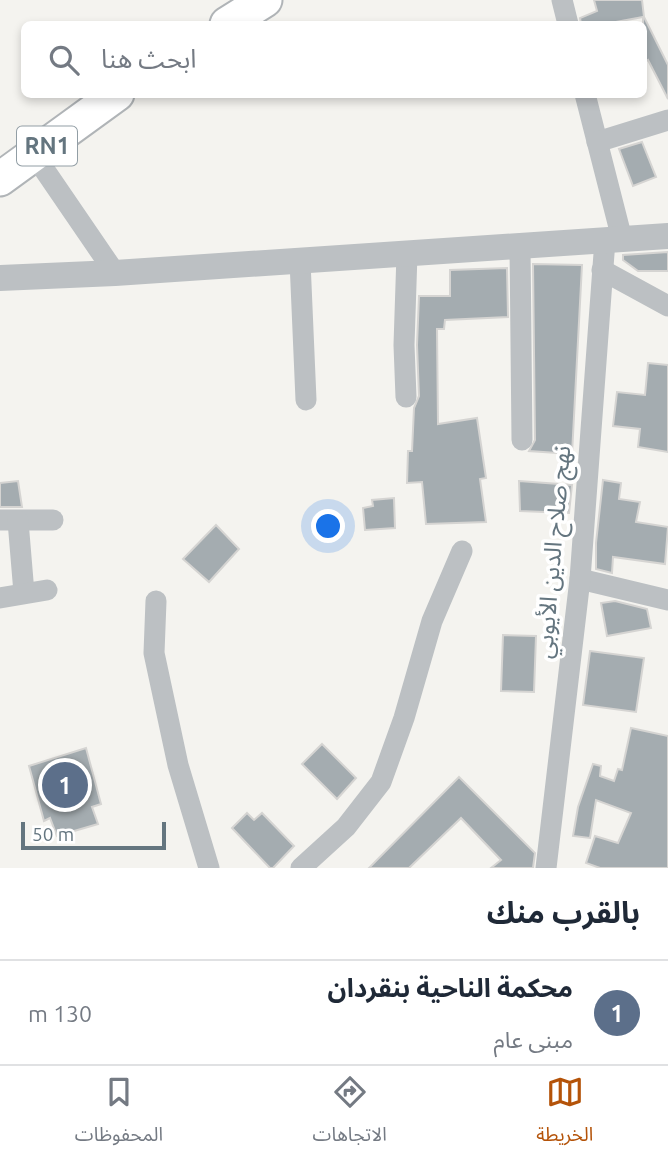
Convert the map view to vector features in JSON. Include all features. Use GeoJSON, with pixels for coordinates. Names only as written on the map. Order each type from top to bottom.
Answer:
{"type":"FeatureCollection","features":[{"type":"Feature","properties":{"kind":"main road"},"geometry":{"type":"LineString","coordinates":[[232,21],[265,0]]}},
{"type":"Feature","properties":{"kind":"main road","name":"RN1"},"geometry":{"type":"LineString","coordinates":[[0,154],[105,102]]}},
{"type":"Feature","properties":{"kind":"main road","name":"RN1"},"geometry":{"type":"LineString","coordinates":[[0,179],[35,156],[105,102]]}},
{"type":"Feature","properties":{"kind":"street"},"geometry":{"type":"LineString","coordinates":[[562,0],[567,21]]}},
{"type":"Feature","properties":{"kind":"street"},"geometry":{"type":"LineString","coordinates":[[586,98],[597,142],[614,240]]}},
{"type":"Feature","properties":{"kind":"street"},"geometry":{"type":"LineString","coordinates":[[597,142],[668,120]]}},
{"type":"Feature","properties":{"kind":"street"},"geometry":{"type":"LineString","coordinates":[[35,156],[115,273]]}},
{"type":"Feature","properties":{"kind":"street"},"geometry":{"type":"LineString","coordinates":[[0,278],[115,273],[668,236]]}},
{"type":"Feature","properties":{"kind":"street","name":"نهج صلاح الدين الأيوبي"},"geometry":{"type":"LineString","coordinates":[[546,868],[580,579],[602,270],[614,240]]}},
{"type":"Feature","properties":{"kind":"street"},"geometry":{"type":"LineString","coordinates":[[520,246],[522,440]]}},
{"type":"Feature","properties":{"kind":"street"},"geometry":{"type":"LineString","coordinates":[[406,397],[404,345],[407,254]]}},
{"type":"Feature","properties":{"kind":"street"},"geometry":{"type":"LineString","coordinates":[[300,261],[306,400]]}},
{"type":"Feature","properties":{"kind":"street"},"geometry":{"type":"LineString","coordinates":[[602,270],[668,306]]}},
{"type":"Feature","properties":{"kind":"street"},"geometry":{"type":"LineString","coordinates":[[24,593],[9,520],[53,520]]}},
{"type":"Feature","properties":{"kind":"street"},"geometry":{"type":"LineString","coordinates":[[302,868],[345,827],[380,782],[404,718],[432,621],[462,551]]}},
{"type":"Feature","properties":{"kind":"street"},"geometry":{"type":"LineString","coordinates":[[580,579],[668,600]]}},
{"type":"Feature","properties":{"kind":"street"},"geometry":{"type":"LineString","coordinates":[[0,597],[47,590]]}},
{"type":"Feature","properties":{"kind":"street"},"geometry":{"type":"LineString","coordinates":[[156,601],[154,653],[178,765],[209,868]]}},
{"type":"Feature","properties":{"kind":"building"},"geometry":{"type":"Polygon","coordinates":[[[594,0],[642,0],[646,21],[643,21],[643,17],[621,21],[580,21],[580,18],[597,11],[594,0]]]}},
{"type":"Feature","properties":{"kind":"building"},"geometry":{"type":"Polygon","coordinates":[[[647,23],[668,65],[668,99],[648,60],[647,23]]]}},
{"type":"Feature","properties":{"kind":"building"},"geometry":{"type":"Polygon","coordinates":[[[642,142],[656,177],[633,186],[619,149],[642,142]]]}},
{"type":"Feature","properties":{"kind":"building"},"geometry":{"type":"Polygon","coordinates":[[[668,252],[668,271],[638,271],[623,260],[623,255],[668,252]]]}},
{"type":"Feature","properties":{"kind":"building"},"geometry":{"type":"Polygon","coordinates":[[[533,264],[582,265],[572,454],[529,451],[535,440],[533,264]]]}},
{"type":"Feature","properties":{"kind":"building"},"geometry":{"type":"Polygon","coordinates":[[[507,268],[508,317],[445,320],[444,329],[437,329],[438,424],[477,418],[486,478],[480,479],[486,522],[426,524],[422,482],[407,483],[408,451],[412,451],[414,408],[419,396],[419,296],[450,296],[450,270],[507,268]]]}},
{"type":"Feature","properties":{"kind":"building"},"geometry":{"type":"Polygon","coordinates":[[[648,363],[668,365],[668,452],[638,447],[640,429],[613,426],[617,392],[645,395],[648,363]]]}},
{"type":"Feature","properties":{"kind":"building"},"geometry":{"type":"Polygon","coordinates":[[[603,480],[621,483],[619,499],[640,502],[636,522],[668,527],[665,564],[613,557],[612,573],[596,569],[603,480]]]}},
{"type":"Feature","properties":{"kind":"building"},"geometry":{"type":"Polygon","coordinates":[[[18,481],[22,507],[0,507],[0,483],[18,481]]]}},
{"type":"Feature","properties":{"kind":"building"},"geometry":{"type":"Polygon","coordinates":[[[519,481],[572,485],[569,513],[520,511],[519,481]]]}},
{"type":"Feature","properties":{"kind":"building"},"geometry":{"type":"Polygon","coordinates":[[[394,498],[395,528],[365,530],[363,508],[373,506],[372,500],[394,498]]]}},
{"type":"Feature","properties":{"kind":"building"},"geometry":{"type":"Polygon","coordinates":[[[216,525],[239,549],[209,582],[183,559],[216,525]]]}},
{"type":"Feature","properties":{"kind":"building"},"geometry":{"type":"Polygon","coordinates":[[[615,601],[647,609],[651,628],[607,636],[601,603],[615,601]]]}},
{"type":"Feature","properties":{"kind":"building"},"geometry":{"type":"Polygon","coordinates":[[[503,635],[536,636],[534,692],[501,691],[503,635]]]}},
{"type":"Feature","properties":{"kind":"building"},"geometry":{"type":"Polygon","coordinates":[[[590,651],[644,658],[636,712],[583,705],[590,651]]]}},
{"type":"Feature","properties":{"kind":"building"},"geometry":{"type":"Polygon","coordinates":[[[631,728],[668,736],[668,868],[600,868],[586,863],[595,836],[618,843],[631,813],[596,800],[590,838],[573,836],[578,807],[593,764],[601,766],[600,776],[614,781],[618,769],[622,770],[631,728]]]}},
{"type":"Feature","properties":{"kind":"building"},"geometry":{"type":"Polygon","coordinates":[[[322,744],[356,778],[337,799],[302,764],[322,744]]]}},
{"type":"Feature","properties":{"kind":"building"},"geometry":{"type":"Polygon","coordinates":[[[86,748],[101,804],[92,807],[98,824],[57,836],[50,818],[44,821],[29,766],[86,748]]]}},
{"type":"Feature","properties":{"kind":"building"},"geometry":{"type":"Polygon","coordinates":[[[459,777],[535,853],[533,868],[491,868],[501,860],[461,818],[409,868],[369,868],[459,777]]]}},
{"type":"Feature","properties":{"kind":"building"},"geometry":{"type":"Polygon","coordinates":[[[247,813],[254,820],[262,813],[294,846],[273,868],[232,828],[247,813]]]}},
{"type":"Feature","properties":{"kind":"place","name":"محكمة الناحية بنقردان"},"geometry":{"type":"Point","coordinates":[65,785]}}]}
